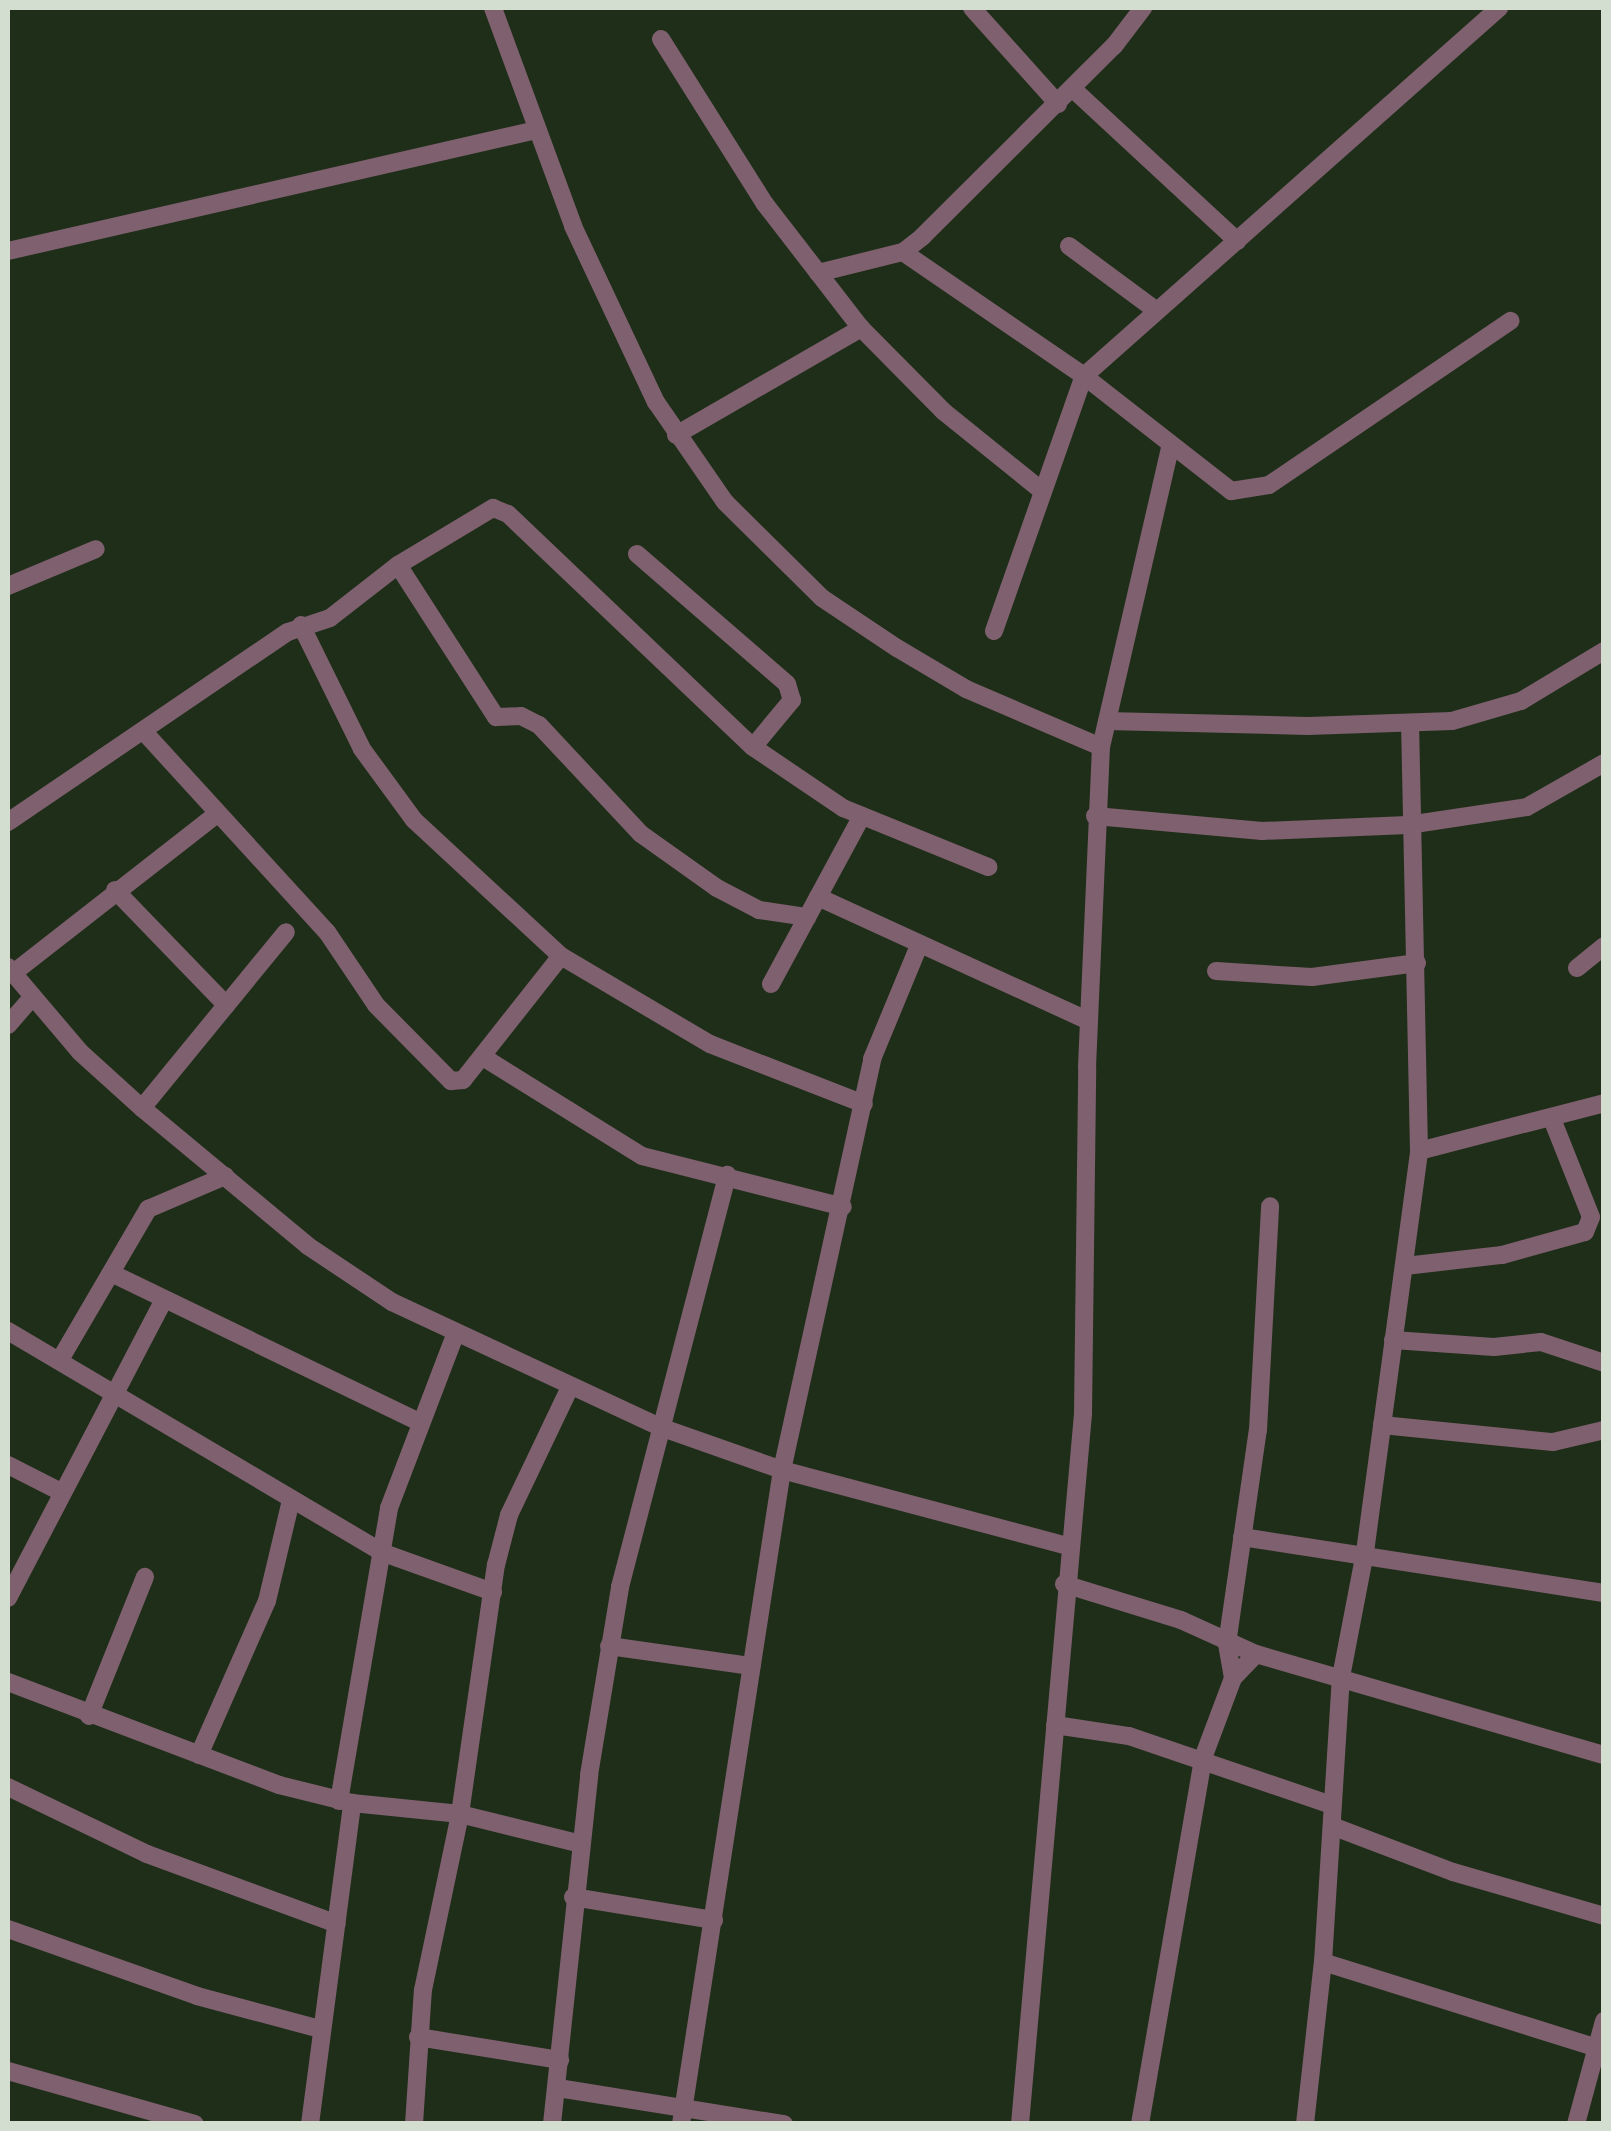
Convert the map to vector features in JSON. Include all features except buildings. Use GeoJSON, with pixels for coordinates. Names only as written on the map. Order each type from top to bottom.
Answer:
{"type":"FeatureCollection","features":[{"type":"Feature","properties":{"kind":"street"},"geometry":{"type":"LineString","coordinates":[[493,8],[572,226],[676,435],[725,502],[822,598],[966,690],[1101,747]]}},
{"type":"Feature","properties":{"kind":"street"},"geometry":{"type":"LineString","coordinates":[[972,8],[1058,104]]}},
{"type":"Feature","properties":{"kind":"street"},"geometry":{"type":"LineString","coordinates":[[818,274],[903,252],[1073,89],[1143,8]]}},
{"type":"Feature","properties":{"kind":"street"},"geometry":{"type":"LineString","coordinates":[[994,631],[1084,376],[1154,310],[1238,241],[1500,8]]}},
{"type":"Feature","properties":{"kind":"street"},"geometry":{"type":"LineString","coordinates":[[661,39],[764,204],[861,328],[942,411],[1042,490]]}},
{"type":"Feature","properties":{"kind":"street"},"geometry":{"type":"LineString","coordinates":[[1073,89],[1238,241]]}},
{"type":"Feature","properties":{"kind":"street"},"geometry":{"type":"LineString","coordinates":[[8,251],[536,130]]}},
{"type":"Feature","properties":{"kind":"street"},"geometry":{"type":"LineString","coordinates":[[1068,246],[1154,310]]}},
{"type":"Feature","properties":{"kind":"street"},"geometry":{"type":"LineString","coordinates":[[903,252],[1084,376],[1170,449],[1231,491],[1269,485],[1510,321]]}},
{"type":"Feature","properties":{"kind":"street"},"geometry":{"type":"LineString","coordinates":[[676,435],[861,328]]}},
{"type":"Feature","properties":{"kind":"street"},"geometry":{"type":"LineString","coordinates":[[1020,2124],[1064,1584],[1083,1414],[1088,1021],[1101,747],[1170,449]]}},
{"type":"Feature","properties":{"kind":"street"},"geometry":{"type":"LineString","coordinates":[[8,822],[146,734],[301,625],[330,618],[398,565],[500,509],[753,747],[862,816],[988,867]]}},
{"type":"Feature","properties":{"kind":"street"},"geometry":{"type":"LineString","coordinates":[[8,586],[96,549]]}},
{"type":"Feature","properties":{"kind":"street"},"geometry":{"type":"LineString","coordinates":[[637,554],[787,684],[792,700],[753,747]]}},
{"type":"Feature","properties":{"kind":"street"},"geometry":{"type":"LineString","coordinates":[[398,565],[496,717],[522,716],[539,725],[641,834],[717,888],[758,910],[807,917]]}},
{"type":"Feature","properties":{"kind":"street"},"geometry":{"type":"LineString","coordinates":[[301,625],[362,750],[414,820],[561,956],[710,1044],[864,1104]]}},
{"type":"Feature","properties":{"kind":"street"},"geometry":{"type":"LineString","coordinates":[[1107,721],[1410,723],[1492,713],[1604,651]]}},
{"type":"Feature","properties":{"kind":"street"},"geometry":{"type":"LineString","coordinates":[[1305,2124],[1323,1962],[1341,1677],[1366,1552],[1419,1151],[1417,964],[1408,824],[1410,723]]}},
{"type":"Feature","properties":{"kind":"street"},"geometry":{"type":"LineString","coordinates":[[146,734],[326,932],[376,1004],[447,1078],[463,1080],[561,956]]}},
{"type":"Feature","properties":{"kind":"street"},"geometry":{"type":"LineString","coordinates":[[1095,816],[1262,832],[1408,824],[1526,808],[1604,763]]}},
{"type":"Feature","properties":{"kind":"street"},"geometry":{"type":"LineString","coordinates":[[218,813],[10,970],[31,999],[142,1108],[350,1277],[570,1388],[660,1427],[782,1470],[1068,1546]]}},
{"type":"Feature","properties":{"kind":"street"},"geometry":{"type":"LineString","coordinates":[[771,984],[862,816]]}},
{"type":"Feature","properties":{"kind":"street"},"geometry":{"type":"LineString","coordinates":[[115,890],[226,1005]]}},
{"type":"Feature","properties":{"kind":"street"},"geometry":{"type":"LineString","coordinates":[[818,898],[918,948],[1088,1021]]}},
{"type":"Feature","properties":{"kind":"street"},"geometry":{"type":"LineString","coordinates":[[142,1108],[286,932]]}},
{"type":"Feature","properties":{"kind":"street"},"geometry":{"type":"LineString","coordinates":[[1577,968],[1604,946]]}},
{"type":"Feature","properties":{"kind":"street"},"geometry":{"type":"LineString","coordinates":[[683,2116],[782,1470],[843,1208],[872,1059],[918,948]]}},
{"type":"Feature","properties":{"kind":"street"},"geometry":{"type":"LineString","coordinates":[[1216,971],[1312,977],[1417,964]]}},
{"type":"Feature","properties":{"kind":"street"},"geometry":{"type":"LineString","coordinates":[[8,1025],[31,999]]}},
{"type":"Feature","properties":{"kind":"street"},"geometry":{"type":"LineString","coordinates":[[483,1057],[642,1156],[843,1208]]}},
{"type":"Feature","properties":{"kind":"street"},"geometry":{"type":"LineString","coordinates":[[1419,1151],[1604,1103]]}},
{"type":"Feature","properties":{"kind":"street"},"geometry":{"type":"LineString","coordinates":[[1406,1266],[1502,1255],[1585,1232],[1591,1217],[1552,1119]]}},
{"type":"Feature","properties":{"kind":"street"},"geometry":{"type":"LineString","coordinates":[[552,2124],[574,1897],[610,1646],[660,1427],[727,1175]]}},
{"type":"Feature","properties":{"kind":"street"},"geometry":{"type":"LineString","coordinates":[[61,1358],[148,1209],[225,1176]]}},
{"type":"Feature","properties":{"kind":"street"},"geometry":{"type":"LineString","coordinates":[[1232,1678],[1226,1644],[1258,1430],[1270,1206]]}},
{"type":"Feature","properties":{"kind":"street"},"geometry":{"type":"LineString","coordinates":[[111,1273],[164,1302],[419,1422]]}},
{"type":"Feature","properties":{"kind":"street"},"geometry":{"type":"LineString","coordinates":[[8,1598],[114,1389],[164,1302]]}},
{"type":"Feature","properties":{"kind":"street"},"geometry":{"type":"LineString","coordinates":[[8,1331],[114,1389],[290,1500],[381,1552],[493,1592]]}},
{"type":"Feature","properties":{"kind":"street"},"geometry":{"type":"LineString","coordinates":[[310,2124],[320,2028],[338,1924],[346,1802],[381,1552],[419,1422],[456,1333]]}},
{"type":"Feature","properties":{"kind":"street"},"geometry":{"type":"LineString","coordinates":[[1393,1340],[1494,1347],[1542,1342],[1604,1362]]}},
{"type":"Feature","properties":{"kind":"street"},"geometry":{"type":"LineString","coordinates":[[414,2124],[418,2037],[460,1814],[467,1730],[493,1592],[510,1515],[570,1388]]}},
{"type":"Feature","properties":{"kind":"street"},"geometry":{"type":"LineString","coordinates":[[1382,1425],[1553,1442],[1604,1430]]}},
{"type":"Feature","properties":{"kind":"street"},"geometry":{"type":"LineString","coordinates":[[8,1465],[61,1492]]}},
{"type":"Feature","properties":{"kind":"street"},"geometry":{"type":"LineString","coordinates":[[200,1755],[267,1600],[290,1500]]}},
{"type":"Feature","properties":{"kind":"street"},"geometry":{"type":"LineString","coordinates":[[1242,1537],[1366,1552],[1604,1593]]}},
{"type":"Feature","properties":{"kind":"street"},"geometry":{"type":"LineString","coordinates":[[89,1716],[145,1577]]}},
{"type":"Feature","properties":{"kind":"street"},"geometry":{"type":"LineString","coordinates":[[1064,1584],[1181,1620],[1226,1644],[1256,1654],[1604,1756]]}},
{"type":"Feature","properties":{"kind":"street"},"geometry":{"type":"LineString","coordinates":[[610,1646],[752,1666]]}},
{"type":"Feature","properties":{"kind":"street"},"geometry":{"type":"LineString","coordinates":[[1140,2124],[1203,1758],[1232,1678],[1256,1654]]}},
{"type":"Feature","properties":{"kind":"street"},"geometry":{"type":"LineString","coordinates":[[8,1682],[89,1716],[346,1802],[460,1814],[582,1844]]}},
{"type":"Feature","properties":{"kind":"street"},"geometry":{"type":"LineString","coordinates":[[1055,1726],[1110,1730],[1203,1758],[1332,1805]]}},
{"type":"Feature","properties":{"kind":"street"},"geometry":{"type":"LineString","coordinates":[[8,1787],[147,1854],[338,1924]]}},
{"type":"Feature","properties":{"kind":"street"},"geometry":{"type":"LineString","coordinates":[[1332,1826],[1453,1872],[1604,1916]]}},
{"type":"Feature","properties":{"kind":"street"},"geometry":{"type":"LineString","coordinates":[[574,1897],[714,1920]]}},
{"type":"Feature","properties":{"kind":"street"},"geometry":{"type":"LineString","coordinates":[[8,1928],[196,1996],[320,2028]]}},
{"type":"Feature","properties":{"kind":"street"},"geometry":{"type":"LineString","coordinates":[[1323,1962],[1599,2049]]}},
{"type":"Feature","properties":{"kind":"street"},"geometry":{"type":"LineString","coordinates":[[1576,2124],[1604,2021]]}},
{"type":"Feature","properties":{"kind":"street"},"geometry":{"type":"LineString","coordinates":[[418,2037],[560,2060]]}},
{"type":"Feature","properties":{"kind":"street"},"geometry":{"type":"LineString","coordinates":[[8,2072],[195,2124]]}},
{"type":"Feature","properties":{"kind":"street"},"geometry":{"type":"LineString","coordinates":[[558,2088],[683,2116],[784,2124]]}}]}
